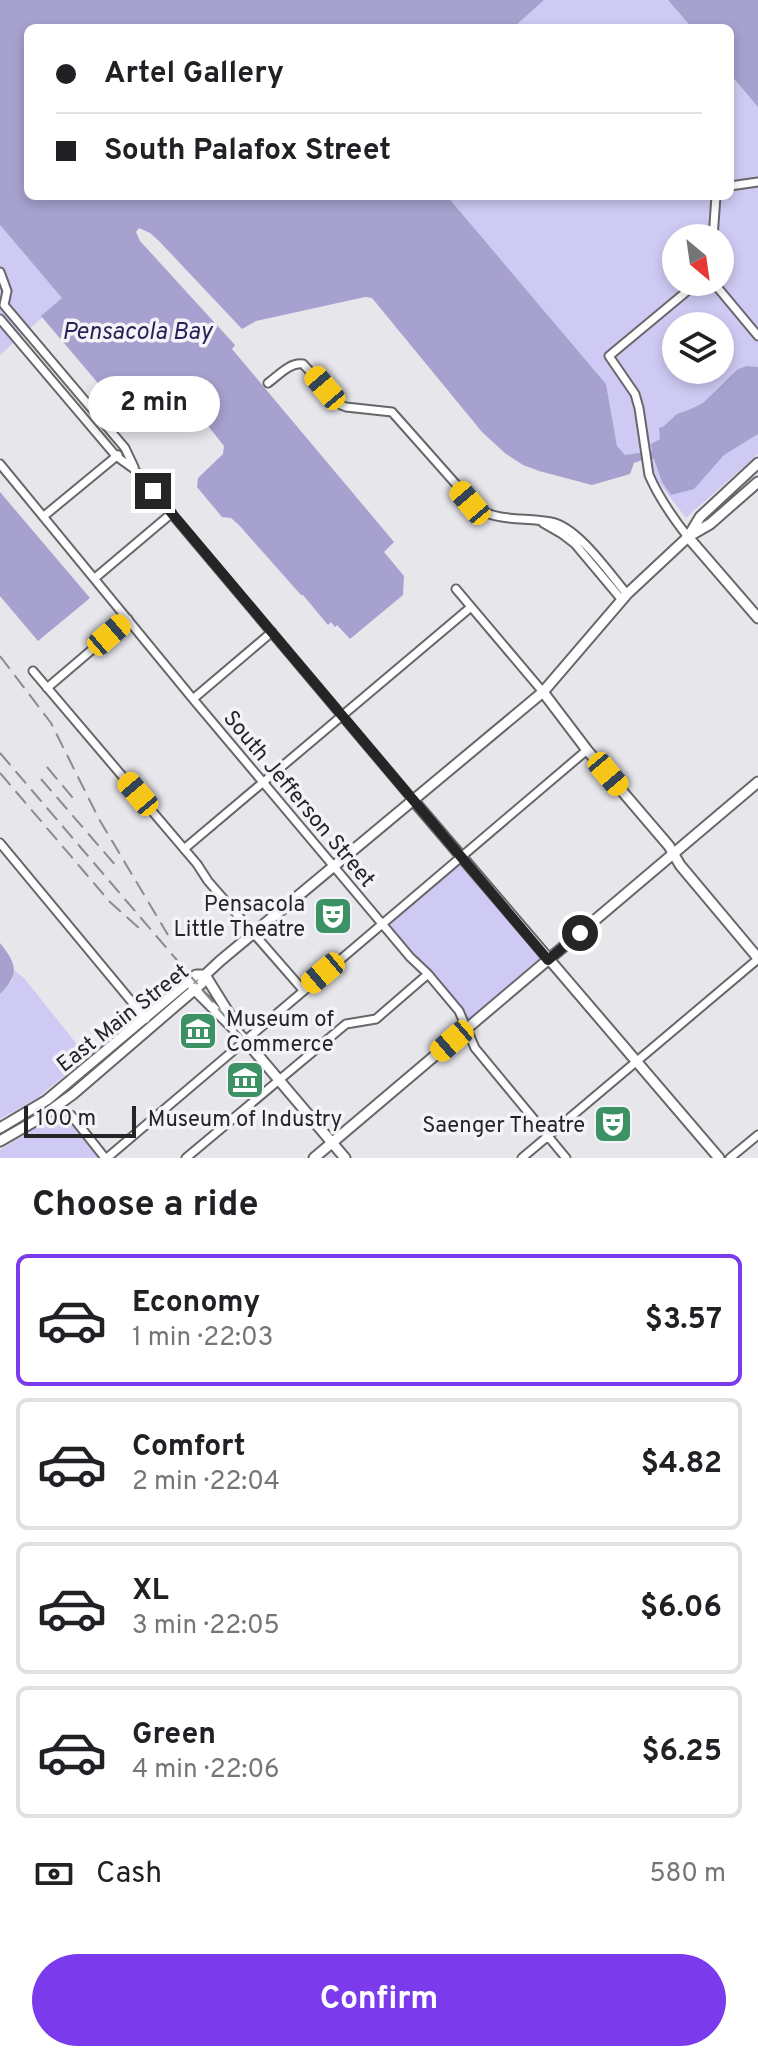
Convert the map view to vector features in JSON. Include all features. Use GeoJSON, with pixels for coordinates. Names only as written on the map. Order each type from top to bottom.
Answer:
{"type":"FeatureCollection","features":[{"type":"Feature","properties":{"kind":"main road"},"geometry":{"type":"LineString","coordinates":[[688,537],[700,517],[758,463]]}},
{"type":"Feature","properties":{"kind":"main road"},"geometry":{"type":"LineString","coordinates":[[688,537],[710,524],[758,482]]}},
{"type":"Feature","properties":{"kind":"main road"},"geometry":{"type":"LineString","coordinates":[[688,537],[758,618]]}},
{"type":"Feature","properties":{"kind":"main road","name":"East Main Street"},"geometry":{"type":"LineString","coordinates":[[0,1128],[47,1100],[145,1018],[191,986],[202,983],[205,975],[254,932],[543,692],[624,597],[688,537]]}},
{"type":"Feature","properties":{"kind":"main road"},"geometry":{"type":"LineString","coordinates":[[543,692],[758,958]]}},
{"type":"Feature","properties":{"kind":"main road"},"geometry":{"type":"LineString","coordinates":[[314,1158],[758,782]]}},
{"type":"Feature","properties":{"kind":"main road"},"geometry":{"type":"LineString","coordinates":[[413,800],[719,1158]]}},
{"type":"Feature","properties":{"kind":"main road"},"geometry":{"type":"LineString","coordinates":[[205,975],[246,1041]]}},
{"type":"Feature","properties":{"kind":"main road"},"geometry":{"type":"LineString","coordinates":[[191,986],[246,1041],[345,1158]]}},
{"type":"Feature","properties":{"kind":"main road","name":"East Main Street"},"geometry":{"type":"LineString","coordinates":[[0,1141],[73,1094],[152,1027],[191,986]]}},
{"type":"Feature","properties":{"kind":"street"},"geometry":{"type":"LineString","coordinates":[[734,185],[758,182]]}},
{"type":"Feature","properties":{"kind":"street"},"geometry":{"type":"LineString","coordinates":[[714,224],[716,200]]}},
{"type":"Feature","properties":{"kind":"street"},"geometry":{"type":"LineString","coordinates":[[0,272],[7,291],[4,305],[125,448],[134,469]]}},
{"type":"Feature","properties":{"kind":"street"},"geometry":{"type":"LineString","coordinates":[[681,296],[609,356],[635,394],[649,475],[672,518],[688,537]]}},
{"type":"Feature","properties":{"kind":"street"},"geometry":{"type":"LineString","coordinates":[[725,296],[758,336]]}},
{"type":"Feature","properties":{"kind":"street"},"geometry":{"type":"LineString","coordinates":[[12,314],[1,322],[116,456],[134,469],[172,513],[413,800]]}},
{"type":"Feature","properties":{"kind":"street"},"geometry":{"type":"LineString","coordinates":[[268,383],[291,365],[299,363],[341,405],[395,414],[470,503],[495,516],[556,523],[580,545],[624,597]]}},
{"type":"Feature","properties":{"kind":"street"},"geometry":{"type":"LineString","coordinates":[[44,516],[125,448]]}},
{"type":"Feature","properties":{"kind":"street","name":"South Jefferson Street"},"geometry":{"type":"LineString","coordinates":[[0,464],[193,699],[459,1011],[475,1048],[566,1158]]}},
{"type":"Feature","properties":{"kind":"street"},"geometry":{"type":"LineString","coordinates":[[95,578],[172,513]]}},
{"type":"Feature","properties":{"kind":"street"},"geometry":{"type":"LineString","coordinates":[[456,589],[543,692]]}},
{"type":"Feature","properties":{"kind":"street"},"geometry":{"type":"LineString","coordinates":[[184,849],[471,607]]}},
{"type":"Feature","properties":{"kind":"street"},"geometry":{"type":"LineString","coordinates":[[47,688],[128,619]]}},
{"type":"Feature","properties":{"kind":"street"},"geometry":{"type":"LineString","coordinates":[[193,699],[272,632]]}},
{"type":"Feature","properties":{"kind":"street"},"geometry":{"type":"LineString","coordinates":[[33,671],[303,990]]}},
{"type":"Feature","properties":{"kind":"street"},"geometry":{"type":"LineString","coordinates":[[71,1115],[106,1158],[587,750]]}},
{"type":"Feature","properties":{"kind":"street"},"geometry":{"type":"LineString","coordinates":[[0,843],[152,1027]]}},
{"type":"Feature","properties":{"kind":"street"},"geometry":{"type":"LineString","coordinates":[[522,1158],[758,958]]}},
{"type":"Feature","properties":{"kind":"street"},"geometry":{"type":"LineString","coordinates":[[186,1158],[346,1024],[376,1019],[428,974]]}},
{"type":"Feature","properties":{"kind":"street"},"geometry":{"type":"LineString","coordinates":[[730,1158],[758,1135]]}},
{"type":"Feature","properties":{"kind":"shaded area"},"geometry":{"type":"Polygon","coordinates":[[[544,0],[668,0],[689,24],[517,24],[544,0]]]}},
{"type":"Feature","properties":{"kind":"shaded area"},"geometry":{"type":"Polygon","coordinates":[[[734,79],[758,107],[758,454],[686,518],[637,454],[625,455],[617,447],[606,384],[450,200],[734,200],[734,79]]]}},
{"type":"Feature","properties":{"kind":"shaded area"},"geometry":{"type":"Polygon","coordinates":[[[0,225],[63,299],[0,355],[0,225]]]}},
{"type":"Feature","properties":{"kind":"shaded area"},"geometry":{"type":"Polygon","coordinates":[[[462,857],[548,960],[466,1029],[459,1011],[382,923],[462,857]]]}},
{"type":"Feature","properties":{"kind":"shaded area"},"geometry":{"type":"Polygon","coordinates":[[[14,970],[24,978],[87,1057],[37,1098],[0,1119],[0,994],[12,981],[14,970]]]}},
{"type":"Feature","properties":{"kind":"shaded area"},"geometry":{"type":"Polygon","coordinates":[[[64,1110],[100,1158],[0,1158],[0,1150],[64,1110]]]}},
{"type":"Feature","properties":{"kind":"water","name":"Pensacola Bay"},"geometry":{"type":"Polygon","coordinates":[[[0,0],[544,0],[517,24],[24,24],[24,200],[450,200],[606,384],[617,446],[625,455],[652,451],[651,444],[660,439],[659,428],[677,414],[703,403],[723,384],[734,384],[734,373],[747,366],[758,367],[758,434],[724,455],[694,489],[671,495],[662,482],[654,459],[634,463],[630,474],[592,485],[539,471],[506,454],[482,432],[372,298],[256,321],[242,329],[159,241],[139,228],[136,232],[140,241],[235,345],[232,349],[394,542],[384,552],[404,576],[403,595],[350,639],[337,625],[335,627],[331,622],[328,625],[239,525],[231,518],[222,517],[197,487],[198,478],[223,454],[224,446],[181,392],[137,429],[41,316],[62,298],[0,225],[0,0]]]}},
{"type":"Feature","properties":{"kind":"water"},"geometry":{"type":"Polygon","coordinates":[[[668,0],[758,0],[758,107],[734,79],[734,24],[689,24],[668,0]]]}},
{"type":"Feature","properties":{"kind":"water"},"geometry":{"type":"Polygon","coordinates":[[[0,492],[90,598],[38,641],[0,596],[0,492]]]}},
{"type":"Feature","properties":{"kind":"water"},"geometry":{"type":"Polygon","coordinates":[[[0,943],[14,969],[11,981],[0,994],[0,943]]]}},
{"type":"Feature","properties":{"kind":"railway"},"geometry":{"type":"LineString","coordinates":[[0,656],[51,723],[99,819],[168,935]]}},
{"type":"Feature","properties":{"kind":"railway"},"geometry":{"type":"LineString","coordinates":[[0,753],[246,1041]]}},
{"type":"Feature","properties":{"kind":"railway"},"geometry":{"type":"LineString","coordinates":[[47,767],[77,803]]}},
{"type":"Feature","properties":{"kind":"railway"},"geometry":{"type":"LineString","coordinates":[[0,773],[110,902],[139,928]]}},
{"type":"Feature","properties":{"kind":"railway"},"geometry":{"type":"LineString","coordinates":[[41,779],[117,867]]}},
{"type":"Feature","properties":{"kind":"place","name":"Pensacola Little Theatre"},"geometry":{"type":"Point","coordinates":[333,916]}},
{"type":"Feature","properties":{"kind":"place","name":"Museum of Commerce"},"geometry":{"type":"Point","coordinates":[198,1031]}},
{"type":"Feature","properties":{"kind":"place","name":"Museum of Industry"},"geometry":{"type":"Point","coordinates":[245,1080]}},
{"type":"Feature","properties":{"kind":"place","name":"Saenger Theatre"},"geometry":{"type":"Point","coordinates":[613,1124]}},
{"type":"Feature","properties":{"kind":"route"},"geometry":{"type":"LineString","coordinates":[[153,491],[548,960],[580,933]]}}]}
